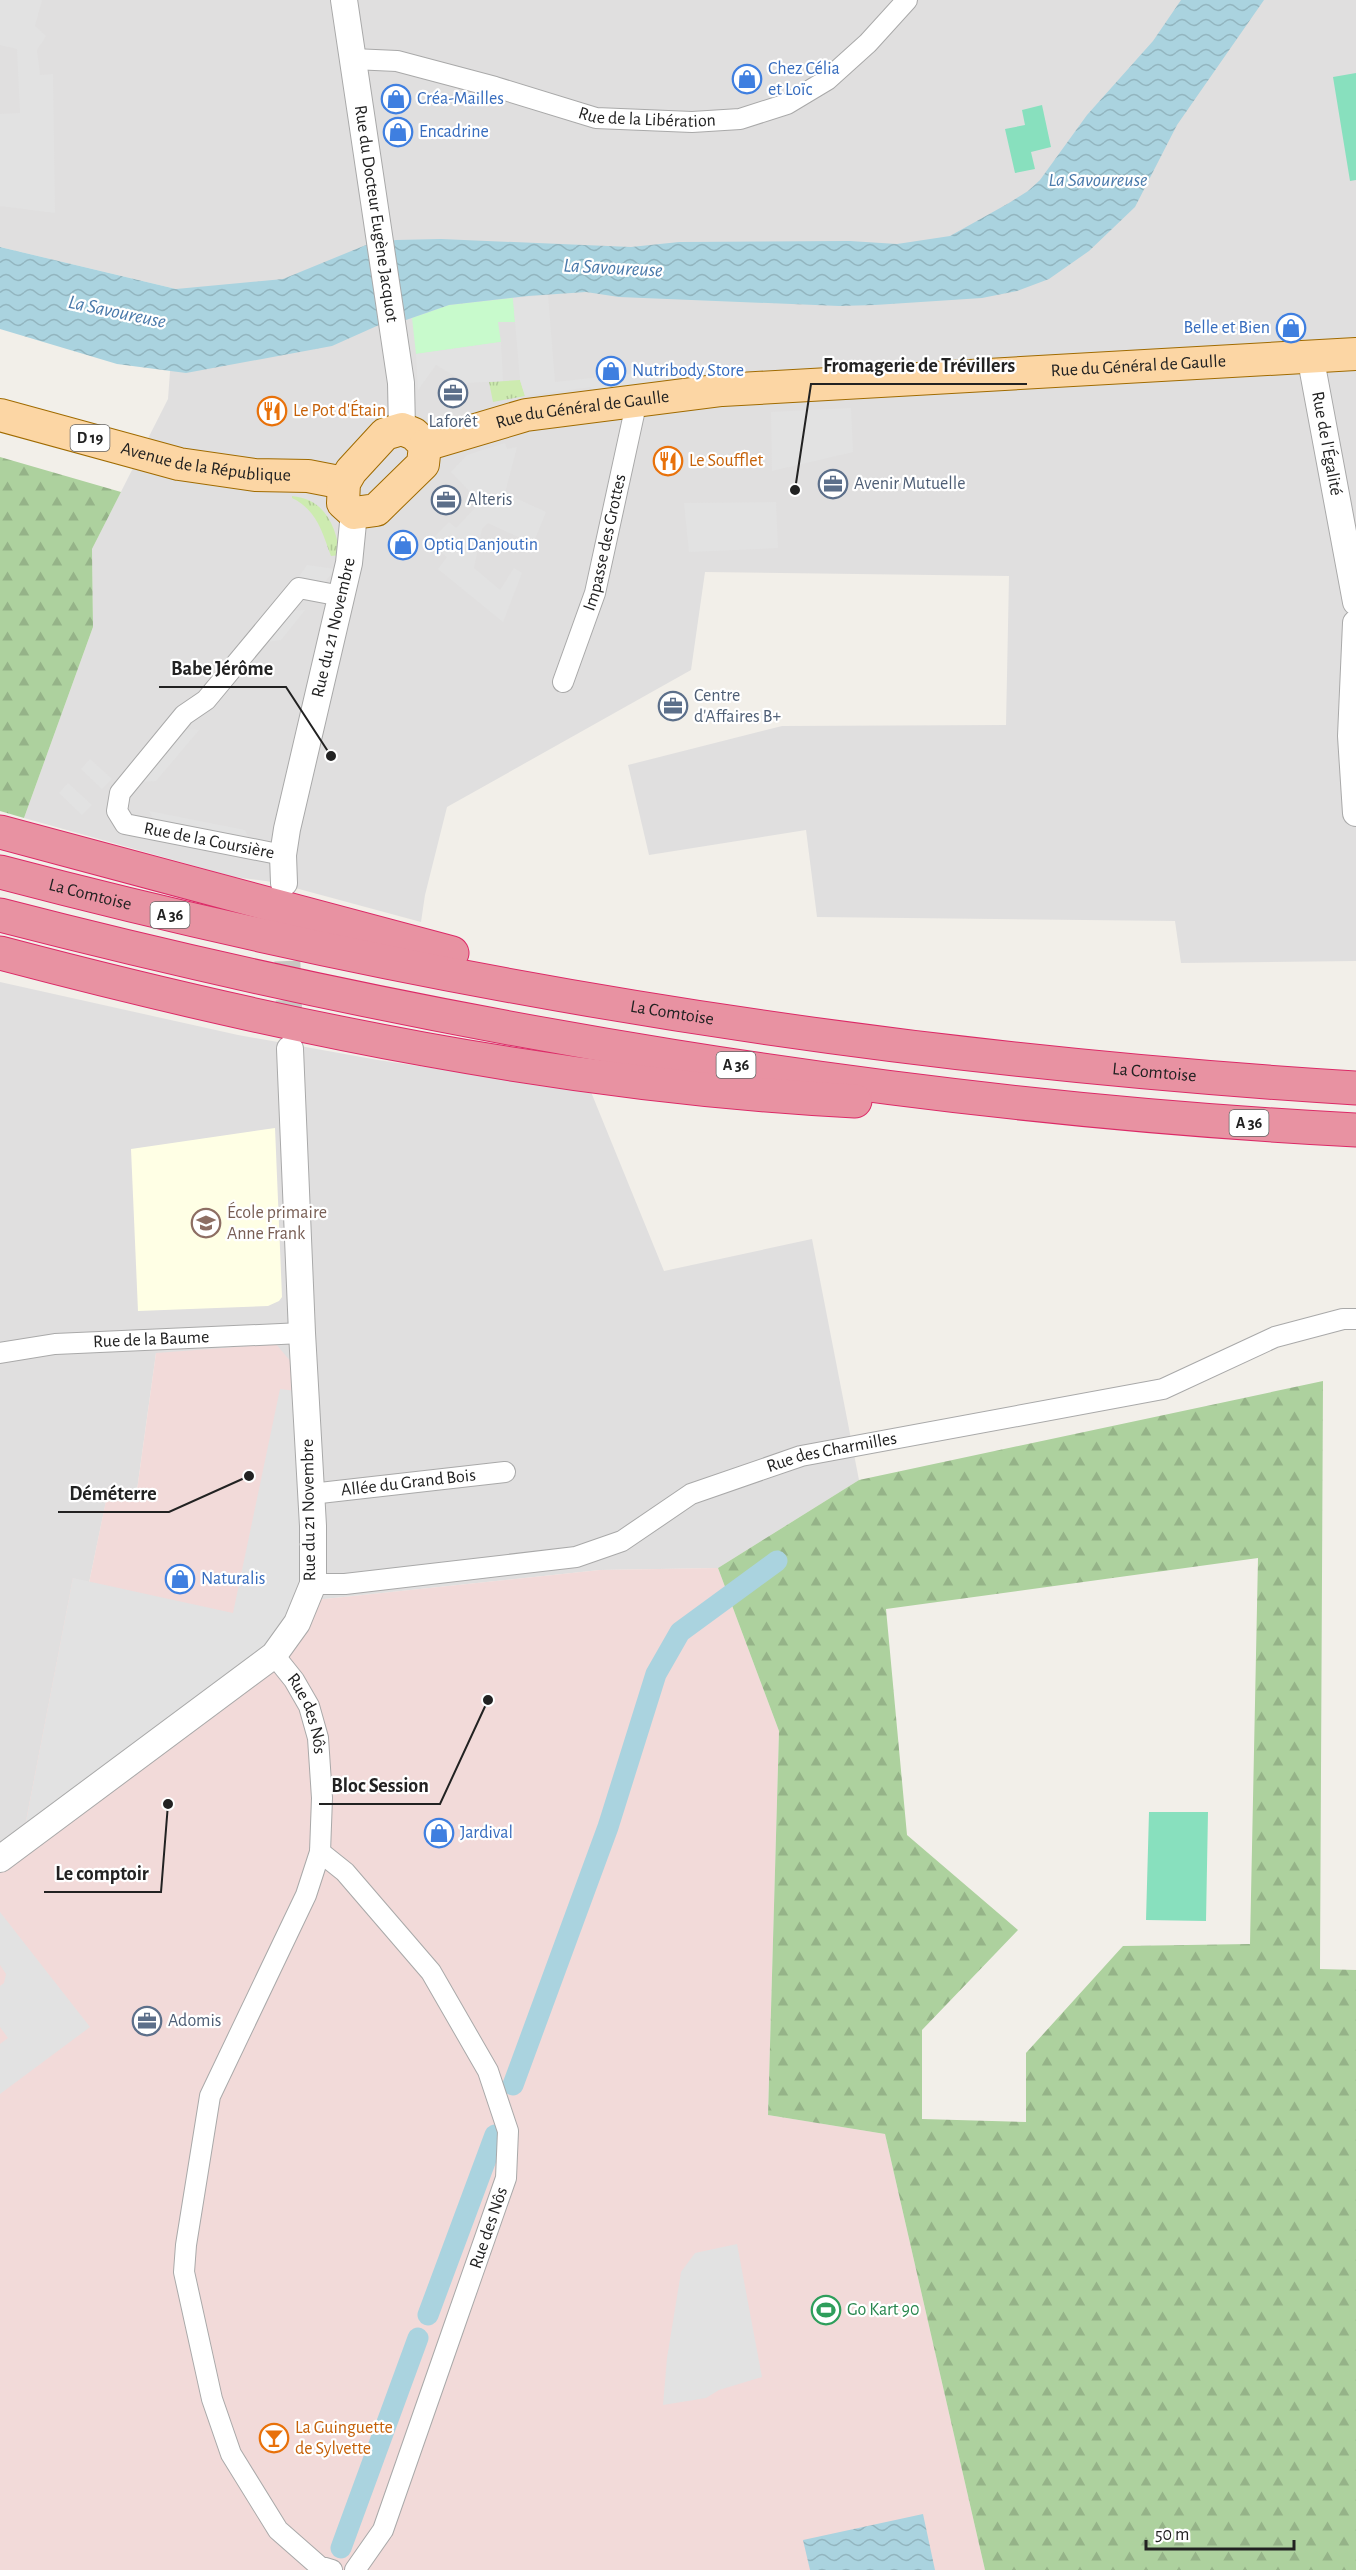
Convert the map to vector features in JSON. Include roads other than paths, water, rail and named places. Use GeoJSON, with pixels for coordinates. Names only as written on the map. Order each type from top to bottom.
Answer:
{"type":"FeatureCollection","features":[{"type":"Feature","properties":{"kind":"highway"},"geometry":{"type":"LineString","coordinates":[[0,832],[421,946],[799,1033]]}},
{"type":"Feature","properties":{"kind":"highway","name":"La Comtoise"},"geometry":{"type":"LineString","coordinates":[[0,872],[155,912],[341,952],[524,988],[799,1033],[1069,1066],[1356,1088]]}},
{"type":"Feature","properties":{"kind":"highway","name":"A 36"},"geometry":{"type":"LineString","coordinates":[[0,915],[215,967],[503,1026],[725,1064],[838,1080],[1142,1114],[1356,1131]]}},
{"type":"Feature","properties":{"kind":"highway"},"geometry":{"type":"LineString","coordinates":[[0,953],[84,975],[429,1050],[608,1080],[784,1098],[1142,1114]]}},
{"type":"Feature","properties":{"kind":"highway"},"geometry":{"type":"LineString","coordinates":[[0,963],[84,975]]}},
{"type":"Feature","properties":{"kind":"main road","name":"Rue du Général de Gaulle"},"geometry":{"type":"LineString","coordinates":[[344,483],[351,471],[386,434],[413,437],[526,415],[637,400],[722,390],[1356,354]]}},
{"type":"Feature","properties":{"kind":"main road","name":"Avenue de la République"},"geometry":{"type":"LineString","coordinates":[[0,415],[179,464],[255,475],[308,476],[344,483]]}},
{"type":"Feature","properties":{"kind":"main road"},"geometry":{"type":"LineString","coordinates":[[344,483],[343,503],[354,513],[376,510],[423,464],[413,437]]}},
{"type":"Feature","properties":{"kind":"street","name":"Rue du Docteur Eugène Jacquot"},"geometry":{"type":"LineString","coordinates":[[344,0],[401,383],[413,437]]}},
{"type":"Feature","properties":{"kind":"street","name":"Rue de la Libération"},"geometry":{"type":"LineString","coordinates":[[352,59],[397,61],[495,87],[596,118],[692,122],[740,118],[787,104],[827,80],[868,43],[906,0]]}},
{"type":"Feature","properties":{"kind":"street","name":"Rue de l'Égalité"},"geometry":{"type":"LineString","coordinates":[[1310,355],[1356,602]]}},
{"type":"Feature","properties":{"kind":"street","name":"Impasse des Grottes"},"geometry":{"type":"LineString","coordinates":[[563,682],[595,593],[637,400]]}},
{"type":"Feature","properties":{"kind":"street","name":"Rue du 21 Novembre"},"geometry":{"type":"LineString","coordinates":[[284,883],[283,855],[287,829],[349,564],[354,513]]}},
{"type":"Feature","properties":{"kind":"street","name":"Rue de la Coursière"},"geometry":{"type":"LineString","coordinates":[[283,855],[125,824],[117,811],[120,793],[184,715],[206,700],[299,588],[341,596]]}},
{"type":"Feature","properties":{"kind":"street"},"geometry":{"type":"LineString","coordinates":[[1356,623],[1351,736],[1356,813]]}},
{"type":"Feature","properties":{"kind":"street","name":"Rue du 21 Novembre"},"geometry":{"type":"LineString","coordinates":[[0,1859],[274,1655],[297,1623],[313,1584],[311,1494],[290,1049]]}},
{"type":"Feature","properties":{"kind":"street","name":"Rue des Charmilles"},"geometry":{"type":"LineString","coordinates":[[313,1584],[345,1584],[576,1557],[622,1541],[691,1494],[801,1456],[1163,1389],[1275,1337],[1343,1319],[1356,1319]]}},
{"type":"Feature","properties":{"kind":"street","name":"Rue de la Baume"},"geometry":{"type":"LineString","coordinates":[[0,1353],[56,1344],[302,1333]]}},
{"type":"Feature","properties":{"kind":"street","name":"Allée du Grand Bois"},"geometry":{"type":"LineString","coordinates":[[311,1494],[506,1472]]}},
{"type":"Feature","properties":{"kind":"street","name":"Rue des Nôs"},"geometry":{"type":"LineString","coordinates":[[274,1655],[294,1680],[309,1706],[318,1738],[322,1798],[320,1852],[306,1895],[210,2096],[186,2245],[184,2272],[212,2400],[231,2454],[278,2530],[319,2566],[332,2570]]}},
{"type":"Feature","properties":{"kind":"street","name":"Rue des Nôs"},"geometry":{"type":"LineString","coordinates":[[320,1852],[345,1872],[431,1972],[488,2071],[508,2131],[506,2178],[403,2474],[383,2530],[355,2570]]}},
{"type":"Feature","properties":{"kind":"water","name":"La Savoureuse"},"geometry":{"type":"Polygon","coordinates":[[[1181,0],[1264,0],[1177,125],[1135,207],[1089,251],[1049,279],[1017,291],[982,298],[839,306],[619,297],[586,292],[528,296],[449,305],[406,320],[379,325],[332,346],[186,373],[117,364],[0,329],[0,247],[176,289],[283,279],[366,245],[396,240],[441,239],[631,247],[679,242],[850,241],[897,244],[950,236],[1009,203],[1040,180],[1087,115],[1153,41],[1181,0]]]}},
{"type":"Feature","properties":{"kind":"water"},"geometry":{"type":"Polygon","coordinates":[[[923,2514],[935,2570],[810,2570],[803,2540],[923,2514]]]}},
{"type":"Feature","properties":{"kind":"waterway"},"geometry":{"type":"LineString","coordinates":[[513,2085],[608,1827],[656,1674],[680,1632],[777,1561]]}},
{"type":"Feature","properties":{"kind":"waterway"},"geometry":{"type":"LineString","coordinates":[[428,2315],[495,2135]]}},
{"type":"Feature","properties":{"kind":"waterway"},"geometry":{"type":"LineString","coordinates":[[341,2548],[418,2338]]}},
{"type":"Feature","properties":{"kind":"tunnel"},"geometry":{"type":"LineString","coordinates":[[286,922],[290,1038]]}},
{"type":"Feature","properties":{"kind":"place","name":"Chez Célia et Loïc"},"geometry":{"type":"Point","coordinates":[747,79]}},
{"type":"Feature","properties":{"kind":"place","name":"Créa-Mailles"},"geometry":{"type":"Point","coordinates":[396,99]}},
{"type":"Feature","properties":{"kind":"place","name":"Encadrine"},"geometry":{"type":"Point","coordinates":[398,132]}},
{"type":"Feature","properties":{"kind":"place","name":"Belle et Bien"},"geometry":{"type":"Point","coordinates":[1291,328]}},
{"type":"Feature","properties":{"kind":"place","name":"Nutribody Store"},"geometry":{"type":"Point","coordinates":[611,371]}},
{"type":"Feature","properties":{"kind":"place","name":"Laforêt"},"geometry":{"type":"Point","coordinates":[453,393]}},
{"type":"Feature","properties":{"kind":"place","name":"Le Pot d'Étain"},"geometry":{"type":"Point","coordinates":[272,411]}},
{"type":"Feature","properties":{"kind":"place","name":"Le Soufflet"},"geometry":{"type":"Point","coordinates":[668,461]}},
{"type":"Feature","properties":{"kind":"place","name":"Avenir Mutuelle"},"geometry":{"type":"Point","coordinates":[833,484]}},
{"type":"Feature","properties":{"kind":"place","name":"Fromagerie de Trévillers"},"geometry":{"type":"Point","coordinates":[795,490]}},
{"type":"Feature","properties":{"kind":"place","name":"Alteris"},"geometry":{"type":"Point","coordinates":[446,500]}},
{"type":"Feature","properties":{"kind":"place","name":"Optiq Danjoutin"},"geometry":{"type":"Point","coordinates":[403,545]}},
{"type":"Feature","properties":{"kind":"place","name":"Centre d'Affaires B+"},"geometry":{"type":"Point","coordinates":[673,706]}},
{"type":"Feature","properties":{"kind":"place","name":"Babe Jérôme"},"geometry":{"type":"Point","coordinates":[331,756]}},
{"type":"Feature","properties":{"kind":"place","name":"École primaire Anne Frank"},"geometry":{"type":"Point","coordinates":[206,1223]}},
{"type":"Feature","properties":{"kind":"place","name":"Déméterre"},"geometry":{"type":"Point","coordinates":[249,1476]}},
{"type":"Feature","properties":{"kind":"place","name":"Naturalis"},"geometry":{"type":"Point","coordinates":[180,1579]}},
{"type":"Feature","properties":{"kind":"place","name":"Bloc Session"},"geometry":{"type":"Point","coordinates":[488,1700]}},
{"type":"Feature","properties":{"kind":"place","name":"Le comptoir"},"geometry":{"type":"Point","coordinates":[168,1804]}},
{"type":"Feature","properties":{"kind":"place","name":"Jardival"},"geometry":{"type":"Point","coordinates":[439,1833]}},
{"type":"Feature","properties":{"kind":"place","name":"Adomis"},"geometry":{"type":"Point","coordinates":[147,2021]}},
{"type":"Feature","properties":{"kind":"place","name":"Go Kart 90"},"geometry":{"type":"Point","coordinates":[826,2310]}},
{"type":"Feature","properties":{"kind":"place","name":"La Guinguette de Sylvette"},"geometry":{"type":"Point","coordinates":[274,2438]}}]}
